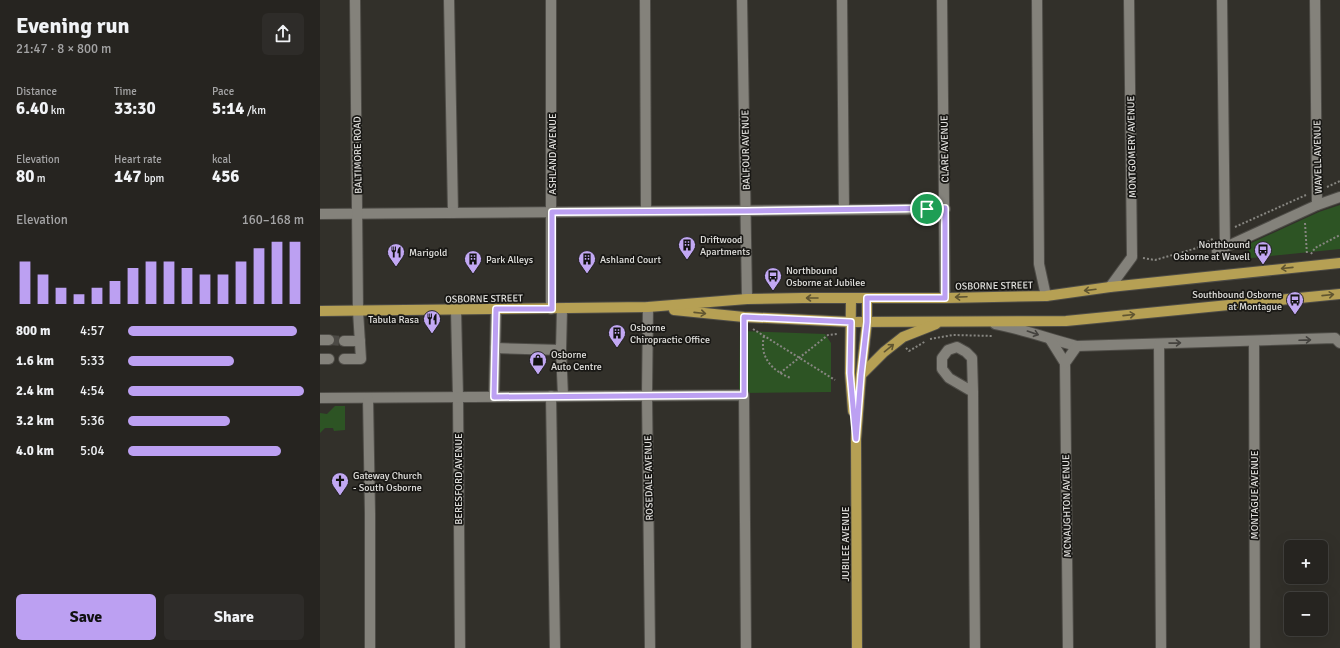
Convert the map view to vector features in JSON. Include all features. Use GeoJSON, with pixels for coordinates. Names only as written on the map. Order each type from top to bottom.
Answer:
{"type":"FeatureCollection","features":[{"type":"Feature","properties":{"kind":"main road","name":"OSBORNE STREET"},"geometry":{"type":"LineString","coordinates":[[320,311],[648,307],[747,299],[1046,296],[1110,287],[1340,263]]}},
{"type":"Feature","properties":{"kind":"main road","name":"OSBORNE STREET"},"geometry":{"type":"LineString","coordinates":[[648,307],[744,317],[851,322],[1066,321],[1340,294]]}},
{"type":"Feature","properties":{"kind":"main road","name":"JUBILEE AVENUE"},"geometry":{"type":"LineString","coordinates":[[851,298],[850,373],[856,439]]}},
{"type":"Feature","properties":{"kind":"main road","name":"JUBILEE AVENUE"},"geometry":{"type":"LineString","coordinates":[[857,648],[856,439],[867,322],[867,298]]}},
{"type":"Feature","properties":{"kind":"main road"},"geometry":{"type":"LineString","coordinates":[[861,375],[884,352],[903,337],[940,322]]}},
{"type":"Feature","properties":{"kind":"street","name":"BALTIMORE ROAD"},"geometry":{"type":"LineString","coordinates":[[344,359],[360,359],[358,311],[355,0]]}},
{"type":"Feature","properties":{"kind":"street"},"geometry":{"type":"LineString","coordinates":[[450,0],[453,213]]}},
{"type":"Feature","properties":{"kind":"street","name":"ASHLAND AVENUE"},"geometry":{"type":"LineString","coordinates":[[551,0],[552,309]]}},
{"type":"Feature","properties":{"kind":"street"},"geometry":{"type":"LineString","coordinates":[[645,0],[646,211]]}},
{"type":"Feature","properties":{"kind":"street","name":"BALFOUR AVENUE"},"geometry":{"type":"LineString","coordinates":[[742,0],[747,299]]}},
{"type":"Feature","properties":{"kind":"street"},"geometry":{"type":"LineString","coordinates":[[842,0],[844,209]]}},
{"type":"Feature","properties":{"kind":"street","name":"CLARE AVENUE"},"geometry":{"type":"LineString","coordinates":[[942,0],[945,298]]}},
{"type":"Feature","properties":{"kind":"street"},"geometry":{"type":"LineString","coordinates":[[1037,0],[1039,264],[1046,296]]}},
{"type":"Feature","properties":{"kind":"street","name":"MONTGOMERY AVENUE"},"geometry":{"type":"LineString","coordinates":[[1110,287],[1132,257],[1129,0]]}},
{"type":"Feature","properties":{"kind":"street","name":"WAVELL AVENUE"},"geometry":{"type":"LineString","coordinates":[[1222,0],[1221,249],[1317,204],[1315,0]]}},
{"type":"Feature","properties":{"kind":"street"},"geometry":{"type":"LineString","coordinates":[[1317,204],[1340,197]]}},
{"type":"Feature","properties":{"kind":"street"},"geometry":{"type":"LineString","coordinates":[[320,214],[945,208]]}},
{"type":"Feature","properties":{"kind":"street","name":"ROSEDALE AVENUE"},"geometry":{"type":"LineString","coordinates":[[648,307],[647,396],[650,648]]}},
{"type":"Feature","properties":{"kind":"street"},"geometry":{"type":"LineString","coordinates":[[494,397],[496,309]]}},
{"type":"Feature","properties":{"kind":"street"},"geometry":{"type":"LineString","coordinates":[[562,309],[563,396]]}},
{"type":"Feature","properties":{"kind":"street","name":"BERESFORD AVENUE"},"geometry":{"type":"LineString","coordinates":[[456,310],[460,648]]}},
{"type":"Feature","properties":{"kind":"street","name":"OSBORNE STREET"},"geometry":{"type":"LineString","coordinates":[[981,322],[1018,328],[1077,346],[1335,338],[1340,343]]}},
{"type":"Feature","properties":{"kind":"street"},"geometry":{"type":"LineString","coordinates":[[1050,339],[1065,364],[1077,346]]}},
{"type":"Feature","properties":{"kind":"street"},"geometry":{"type":"LineString","coordinates":[[344,340],[360,341]]}},
{"type":"Feature","properties":{"kind":"street","name":"MONTAGUE AVENUE"},"geometry":{"type":"LineString","coordinates":[[1254,341],[1255,648]]}},
{"type":"Feature","properties":{"kind":"street"},"geometry":{"type":"LineString","coordinates":[[1159,344],[1161,648]]}},
{"type":"Feature","properties":{"kind":"street"},"geometry":{"type":"LineString","coordinates":[[495,348],[562,350]]}},
{"type":"Feature","properties":{"kind":"street","name":"MCNAUGHTON AVENUE"},"geometry":{"type":"LineString","coordinates":[[1065,364],[1068,648]]}},
{"type":"Feature","properties":{"kind":"street"},"geometry":{"type":"LineString","coordinates":[[973,392],[975,648]]}},
{"type":"Feature","properties":{"kind":"street"},"geometry":{"type":"LineString","coordinates":[[320,398],[744,395],[746,648]]}},
{"type":"Feature","properties":{"kind":"street"},"geometry":{"type":"LineString","coordinates":[[552,396],[555,648]]}},
{"type":"Feature","properties":{"kind":"street"},"geometry":{"type":"LineString","coordinates":[[368,398],[370,648]]}},
{"type":"Feature","properties":{"kind":"path"},"geometry":{"type":"LineString","coordinates":[[1302,197],[1307,256]]}},
{"type":"Feature","properties":{"kind":"path"},"geometry":{"type":"LineString","coordinates":[[1311,254],[1315,248],[1340,234]]}},
{"type":"Feature","properties":{"kind":"path"},"geometry":{"type":"LineString","coordinates":[[744,317],[744,395]]}},
{"type":"Feature","properties":{"kind":"path"},"geometry":{"type":"LineString","coordinates":[[752,329],[835,380]]}},
{"type":"Feature","properties":{"kind":"path"},"geometry":{"type":"LineString","coordinates":[[780,374],[828,335]]}},
{"type":"Feature","properties":{"kind":"path"},"geometry":{"type":"LineString","coordinates":[[909,351],[929,339],[953,335],[995,336]]}},
{"type":"Feature","properties":{"kind":"path"},"geometry":{"type":"LineString","coordinates":[[764,336],[764,353],[768,362],[780,374],[791,378]]}},
{"type":"Feature","properties":{"kind":"green space"},"geometry":{"type":"Polygon","coordinates":[[[1340,205],[1340,249],[1251,258],[1247,245],[1319,212],[1340,205]]]}},
{"type":"Feature","properties":{"kind":"green space"},"geometry":{"type":"Polygon","coordinates":[[[740,331],[825,334],[831,343],[831,392],[739,393],[740,331]]]}},
{"type":"Feature","properties":{"kind":"green space"},"geometry":{"type":"Polygon","coordinates":[[[335,406],[345,406],[345,430],[334,431],[333,428],[325,428],[320,433],[320,413],[327,414],[335,406]]]}},
{"type":"Feature","properties":{"kind":"tunnel"},"geometry":{"type":"LineString","coordinates":[[329,340],[344,341]]}},
{"type":"Feature","properties":{"kind":"place","name":"Driftwood Apartments"},"geometry":{"type":"Point","coordinates":[687,260]}},
{"type":"Feature","properties":{"kind":"place","name":"Northbound Osborne at Wavell"},"geometry":{"type":"Point","coordinates":[1263,265]}},
{"type":"Feature","properties":{"kind":"place","name":"Marigold"},"geometry":{"type":"Point","coordinates":[396,267]}},
{"type":"Feature","properties":{"kind":"place","name":"Park Alleys"},"geometry":{"type":"Point","coordinates":[473,274]}},
{"type":"Feature","properties":{"kind":"place","name":"Ashland Court"},"geometry":{"type":"Point","coordinates":[587,274]}},
{"type":"Feature","properties":{"kind":"place","name":"Northbound Osborne at Jubilee"},"geometry":{"type":"Point","coordinates":[773,291]}},
{"type":"Feature","properties":{"kind":"place","name":"Southbound Osborne at Montague"},"geometry":{"type":"Point","coordinates":[1295,315]}},
{"type":"Feature","properties":{"kind":"place","name":"Tabula Rasa"},"geometry":{"type":"Point","coordinates":[432,334]}},
{"type":"Feature","properties":{"kind":"place","name":"Osborne Chiropractic Office"},"geometry":{"type":"Point","coordinates":[617,348]}},
{"type":"Feature","properties":{"kind":"place","name":"Osborne Auto Centre"},"geometry":{"type":"Point","coordinates":[538,375]}},
{"type":"Feature","properties":{"kind":"place","name":"Gateway Church - South Osborne"},"geometry":{"type":"Point","coordinates":[340,496]}},
{"type":"Feature","properties":{"kind":"route"},"geometry":{"type":"LineString","coordinates":[[945,208],[945,298],[867,298],[867,322],[856,439],[850,373],[851,322],[744,317],[744,395],[494,397],[496,309],[552,309],[552,212],[927,209],[945,208]]}}]}
